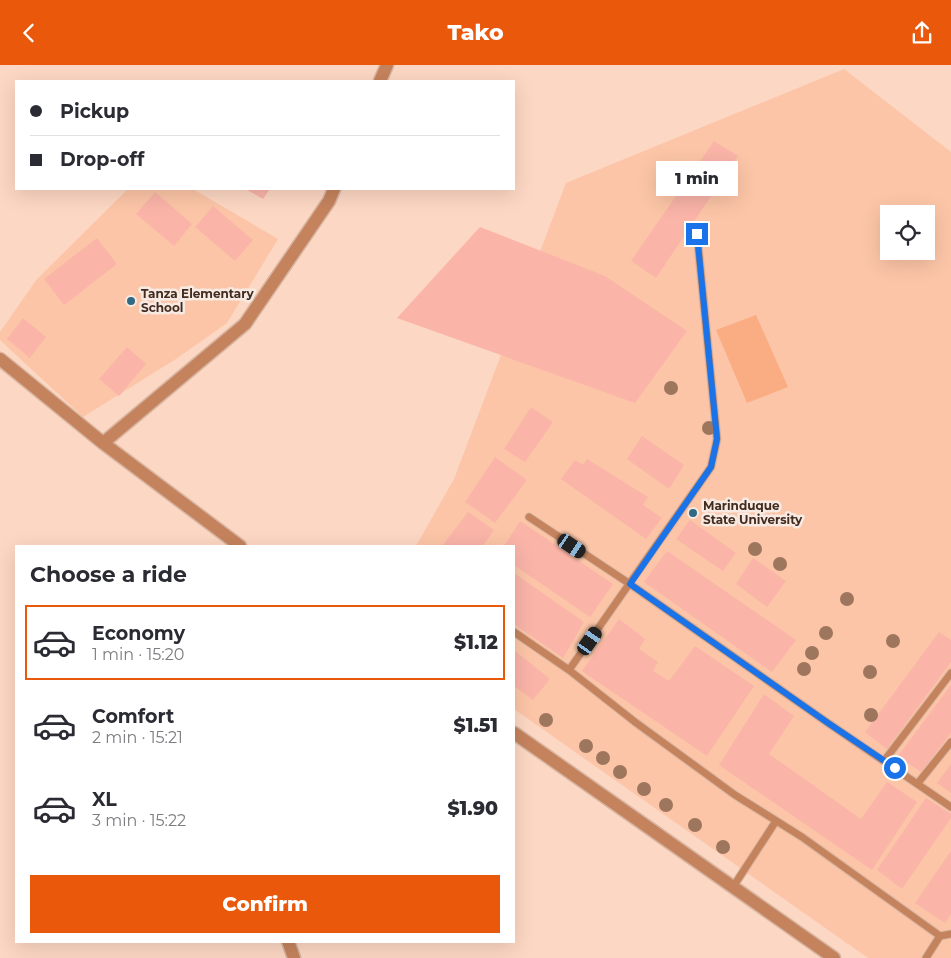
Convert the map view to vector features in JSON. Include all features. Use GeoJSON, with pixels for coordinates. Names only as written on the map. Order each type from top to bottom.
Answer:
{"type":"FeatureCollection","features":[{"type":"Feature","properties":{"kind":"street"},"geometry":{"type":"LineString","coordinates":[[380,80],[387,65]]}},
{"type":"Feature","properties":{"kind":"street"},"geometry":{"type":"LineString","coordinates":[[103,443],[245,324],[329,201],[334,190]]}},
{"type":"Feature","properties":{"kind":"street"},"geometry":{"type":"LineString","coordinates":[[0,359],[228,542]]}},
{"type":"Feature","properties":{"kind":"street"},"geometry":{"type":"LineString","coordinates":[[515,734],[834,958]]}},
{"type":"Feature","properties":{"kind":"street"},"geometry":{"type":"LineString","coordinates":[[289,943],[294,958]]}},
{"type":"Feature","properties":{"kind":"lane"},"geometry":{"type":"LineString","coordinates":[[569,670],[711,467],[717,439],[697,234]]}},
{"type":"Feature","properties":{"kind":"lane"},"geometry":{"type":"LineString","coordinates":[[529,517],[630,584],[951,807]]}},
{"type":"Feature","properties":{"kind":"lane"},"geometry":{"type":"LineString","coordinates":[[515,632],[735,795],[802,837],[940,936],[951,934]]}},
{"type":"Feature","properties":{"kind":"lane"},"geometry":{"type":"LineString","coordinates":[[884,761],[951,673]]}},
{"type":"Feature","properties":{"kind":"lane"},"geometry":{"type":"LineString","coordinates":[[918,783],[951,742]]}},
{"type":"Feature","properties":{"kind":"lane"},"geometry":{"type":"LineString","coordinates":[[733,887],[776,821]]}},
{"type":"Feature","properties":{"kind":"lane"},"geometry":{"type":"LineString","coordinates":[[926,958],[940,936]]}},
{"type":"Feature","properties":{"kind":"shaded area","name":"Marinduque State University"},"geometry":{"type":"Polygon","coordinates":[[[844,69],[951,152],[951,958],[868,958],[515,710],[515,545],[417,545],[454,479],[566,183],[844,69]]]}},
{"type":"Feature","properties":{"kind":"shaded area","name":"Tanza Elementary School"},"geometry":{"type":"Polygon","coordinates":[[[127,190],[195,190],[278,239],[227,323],[176,359],[83,417],[0,340],[0,332],[37,279],[127,190]]]}},
{"type":"Feature","properties":{"kind":"shaded area"},"geometry":{"type":"Polygon","coordinates":[[[756,315],[788,387],[747,403],[716,330],[756,315]]]}},
{"type":"Feature","properties":{"kind":"building"},"geometry":{"type":"Polygon","coordinates":[[[714,141],[738,156],[656,278],[631,261],[714,141]]]}},
{"type":"Feature","properties":{"kind":"building"},"geometry":{"type":"Polygon","coordinates":[[[247,190],[269,190],[263,199],[247,190]]]}},
{"type":"Feature","properties":{"kind":"building"},"geometry":{"type":"Polygon","coordinates":[[[155,192],[192,224],[174,246],[136,214],[155,192]]]}},
{"type":"Feature","properties":{"kind":"building"},"geometry":{"type":"Polygon","coordinates":[[[213,206],[253,240],[235,261],[195,227],[213,206]]]}},
{"type":"Feature","properties":{"kind":"building"},"geometry":{"type":"Polygon","coordinates":[[[480,227],[605,276],[687,331],[635,403],[397,318],[480,227]]]}},
{"type":"Feature","properties":{"kind":"building"},"geometry":{"type":"Polygon","coordinates":[[[97,238],[117,264],[64,305],[44,279],[97,238]]]}},
{"type":"Feature","properties":{"kind":"building"},"geometry":{"type":"Polygon","coordinates":[[[23,318],[46,337],[30,358],[7,339],[23,318]]]}},
{"type":"Feature","properties":{"kind":"building"},"geometry":{"type":"Polygon","coordinates":[[[127,347],[146,364],[119,396],[99,379],[127,347]]]}},
{"type":"Feature","properties":{"kind":"building"},"geometry":{"type":"Polygon","coordinates":[[[531,407],[553,422],[525,462],[504,449],[531,407]]]}},
{"type":"Feature","properties":{"kind":"building"},"geometry":{"type":"Polygon","coordinates":[[[642,436],[684,465],[669,489],[627,459],[642,436]]]}},
{"type":"Feature","properties":{"kind":"building"},"geometry":{"type":"Polygon","coordinates":[[[495,457],[527,480],[495,523],[465,502],[495,457]]]}},
{"type":"Feature","properties":{"kind":"building"},"geometry":{"type":"Polygon","coordinates":[[[587,459],[648,497],[643,505],[662,518],[646,539],[561,479],[575,460],[583,465],[587,459]]]}},
{"type":"Feature","properties":{"kind":"building"},"geometry":{"type":"Polygon","coordinates":[[[468,512],[494,530],[484,545],[443,545],[468,512]]]}},
{"type":"Feature","properties":{"kind":"building"},"geometry":{"type":"Polygon","coordinates":[[[690,520],[736,553],[723,571],[676,539],[690,520]]]}},
{"type":"Feature","properties":{"kind":"building"},"geometry":{"type":"Polygon","coordinates":[[[520,521],[613,584],[590,617],[515,566],[515,545],[505,545],[520,521]]]}},
{"type":"Feature","properties":{"kind":"building"},"geometry":{"type":"Polygon","coordinates":[[[667,551],[796,640],[772,672],[644,582],[667,551]]]}},
{"type":"Feature","properties":{"kind":"building"},"geometry":{"type":"Polygon","coordinates":[[[753,558],[786,581],[767,607],[736,584],[753,558]]]}},
{"type":"Feature","properties":{"kind":"building"},"geometry":{"type":"Polygon","coordinates":[[[515,574],[584,622],[563,658],[515,625],[515,574]]]}},
{"type":"Feature","properties":{"kind":"building"},"geometry":{"type":"Polygon","coordinates":[[[619,619],[645,639],[639,649],[658,662],[653,671],[669,681],[695,646],[754,686],[707,756],[582,671],[619,619]]]}},
{"type":"Feature","properties":{"kind":"building"},"geometry":{"type":"Polygon","coordinates":[[[939,632],[951,640],[951,662],[887,749],[865,732],[939,632]]]}},
{"type":"Feature","properties":{"kind":"building"},"geometry":{"type":"Polygon","coordinates":[[[515,651],[550,679],[533,700],[515,687],[515,651]]]}},
{"type":"Feature","properties":{"kind":"building"},"geometry":{"type":"Polygon","coordinates":[[[951,685],[951,733],[921,772],[898,756],[951,685]]]}},
{"type":"Feature","properties":{"kind":"building"},"geometry":{"type":"Polygon","coordinates":[[[764,694],[794,716],[769,754],[861,819],[887,782],[917,802],[872,870],[719,765],[764,694]]]}},
{"type":"Feature","properties":{"kind":"building"},"geometry":{"type":"Polygon","coordinates":[[[951,764],[951,793],[937,783],[951,764]]]}},
{"type":"Feature","properties":{"kind":"building"},"geometry":{"type":"Polygon","coordinates":[[[926,798],[951,814],[951,818],[902,889],[877,870],[926,798]]]}},
{"type":"Feature","properties":{"kind":"building"},"geometry":{"type":"Polygon","coordinates":[[[951,851],[951,914],[945,923],[915,903],[951,851]]]}},
{"type":"Feature","properties":{"kind":"place","name":"Tanza Elementary School"},"geometry":{"type":"Point","coordinates":[131,301]}},
{"type":"Feature","properties":{"kind":"place","name":"Marinduque State University"},"geometry":{"type":"Point","coordinates":[693,513]}},
{"type":"Feature","properties":{"kind":"route"},"geometry":{"type":"LineString","coordinates":[[697,234],[717,439],[711,467],[630,584],[895,768]]}}]}
